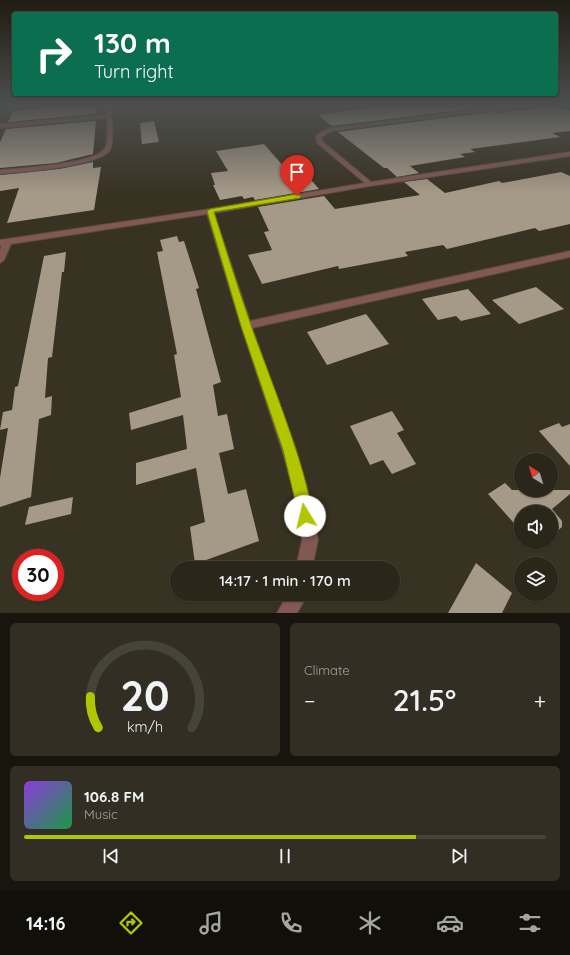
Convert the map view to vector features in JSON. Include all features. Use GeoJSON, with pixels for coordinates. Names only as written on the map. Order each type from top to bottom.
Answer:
{"type":"FeatureCollection","features":[{"type":"Feature","properties":{"kind":"street"},"geometry":{"type":"LineString","coordinates":[[0,172],[78,162],[102,156],[108,148],[108,136]]}},
{"type":"Feature","properties":{"kind":"street"},"geometry":{"type":"LineString","coordinates":[[320,136],[318,137],[319,142],[370,184]]}},
{"type":"Feature","properties":{"kind":"street"},"geometry":{"type":"LineString","coordinates":[[0,260],[4,242],[570,154]]}},
{"type":"Feature","properties":{"kind":"street"},"geometry":{"type":"LineString","coordinates":[[210,211],[246,326],[290,450],[301,492],[310,540],[306,561]]}},
{"type":"Feature","properties":{"kind":"street"},"geometry":{"type":"LineString","coordinates":[[246,326],[570,254]]}},
{"type":"Feature","properties":{"kind":"street"},"geometry":{"type":"LineString","coordinates":[[286,613],[294,601]]}},
{"type":"Feature","properties":{"kind":"building"},"geometry":{"type":"Polygon","coordinates":[[[3,136],[95,136],[93,154],[56,163],[0,168],[0,142],[3,136]]]}},
{"type":"Feature","properties":{"kind":"building"},"geometry":{"type":"Polygon","coordinates":[[[141,136],[157,136],[159,142],[142,144],[141,136]]]}},
{"type":"Feature","properties":{"kind":"building"},"geometry":{"type":"Polygon","coordinates":[[[343,136],[557,136],[560,137],[470,149],[475,152],[460,154],[465,157],[410,166],[419,173],[397,177],[387,168],[384,168],[343,136]]]}},
{"type":"Feature","properties":{"kind":"building"},"geometry":{"type":"Polygon","coordinates":[[[264,144],[292,176],[306,174],[319,189],[255,200],[253,197],[244,199],[242,196],[220,200],[213,185],[215,185],[211,173],[228,171],[216,151],[264,144]]]}},
{"type":"Feature","properties":{"kind":"building"},"geometry":{"type":"Polygon","coordinates":[[[93,162],[93,168],[101,167],[94,210],[7,223],[19,188],[0,191],[0,175],[59,169],[93,162]]]}},
{"type":"Feature","properties":{"kind":"building"},"geometry":{"type":"Polygon","coordinates":[[[561,172],[570,176],[570,224],[539,231],[535,228],[447,249],[443,245],[405,252],[408,256],[339,269],[338,266],[262,284],[248,255],[272,250],[264,232],[269,231],[258,207],[324,196],[335,209],[420,195],[404,182],[427,179],[445,193],[499,181],[502,183],[561,172]]]}},
{"type":"Feature","properties":{"kind":"building"},"geometry":{"type":"Polygon","coordinates":[[[177,236],[179,242],[184,241],[199,288],[196,289],[221,382],[213,385],[218,416],[227,414],[234,449],[219,453],[228,494],[246,489],[259,541],[203,561],[195,561],[190,527],[205,522],[196,468],[136,485],[136,463],[187,449],[183,415],[131,430],[129,413],[181,397],[174,355],[177,354],[157,252],[163,251],[160,240],[177,236]]]}},
{"type":"Feature","properties":{"kind":"building"},"geometry":{"type":"Polygon","coordinates":[[[66,252],[64,272],[62,272],[52,357],[48,358],[45,398],[52,396],[51,415],[39,419],[31,497],[0,507],[0,478],[8,428],[0,430],[3,412],[12,410],[15,387],[18,386],[44,256],[66,252]]]}},
{"type":"Feature","properties":{"kind":"building"},"geometry":{"type":"Polygon","coordinates":[[[536,287],[564,309],[519,324],[492,300],[536,287]]]}},
{"type":"Feature","properties":{"kind":"building"},"geometry":{"type":"Polygon","coordinates":[[[468,289],[491,314],[461,321],[456,316],[438,320],[422,299],[468,289]]]}},
{"type":"Feature","properties":{"kind":"building"},"geometry":{"type":"Polygon","coordinates":[[[366,314],[389,344],[327,365],[307,332],[366,314]]]}},
{"type":"Feature","properties":{"kind":"building"},"geometry":{"type":"Polygon","coordinates":[[[392,411],[404,430],[397,433],[416,464],[392,474],[383,460],[370,465],[350,426],[392,411]]]}},
{"type":"Feature","properties":{"kind":"building"},"geometry":{"type":"Polygon","coordinates":[[[559,423],[562,427],[570,424],[570,466],[539,431],[559,423]]]}},
{"type":"Feature","properties":{"kind":"building"},"geometry":{"type":"Polygon","coordinates":[[[505,483],[512,490],[514,490],[514,497],[558,497],[558,490],[570,490],[570,494],[557,505],[514,505],[514,523],[488,494],[505,483]]]}},
{"type":"Feature","properties":{"kind":"building"},"geometry":{"type":"Polygon","coordinates":[[[73,497],[71,514],[25,525],[29,507],[73,497]]]}},
{"type":"Feature","properties":{"kind":"building"},"geometry":{"type":"Polygon","coordinates":[[[558,516],[562,521],[562,527],[558,530],[558,516]]]}},
{"type":"Feature","properties":{"kind":"building"},"geometry":{"type":"Polygon","coordinates":[[[476,563],[512,593],[502,613],[448,613],[476,563]]]}},
{"type":"Feature","properties":{"kind":"route"},"geometry":{"type":"LineString","coordinates":[[297,196],[210,211],[246,326],[290,450],[301,492],[305,516]]}}]}
